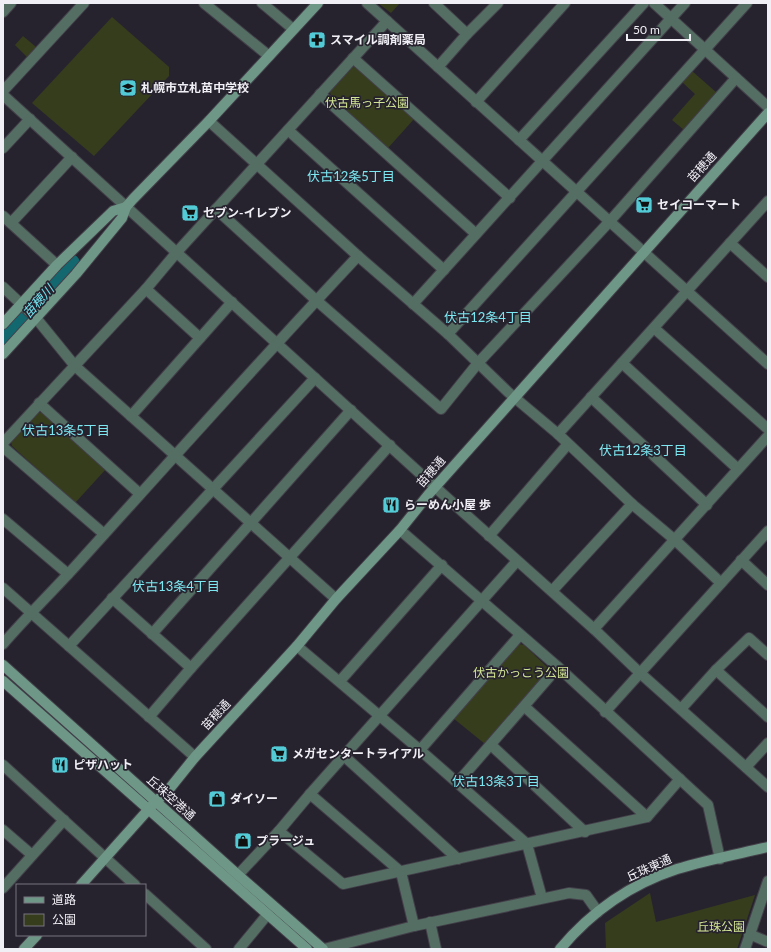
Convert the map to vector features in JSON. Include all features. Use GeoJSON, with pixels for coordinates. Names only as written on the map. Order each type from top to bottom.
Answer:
{"type":"FeatureCollection","features":[{"type":"Feature","properties":{"kind":"street"},"geometry":{"type":"LineString","coordinates":[[3,12],[11,3]]}},
{"type":"Feature","properties":{"kind":"street"},"geometry":{"type":"LineString","coordinates":[[3,91],[84,3]]}},
{"type":"Feature","properties":{"kind":"street"},"geometry":{"type":"LineString","coordinates":[[204,3],[269,56]]}},
{"type":"Feature","properties":{"kind":"street"},"geometry":{"type":"LineString","coordinates":[[262,3],[293,30]]}},
{"type":"Feature","properties":{"kind":"street"},"geometry":{"type":"LineString","coordinates":[[3,354],[34,317],[76,274],[122,218],[126,207],[209,121],[318,3]]}},
{"type":"Feature","properties":{"kind":"street"},"geometry":{"type":"LineString","coordinates":[[367,3],[768,364]]}},
{"type":"Feature","properties":{"kind":"street"},"geometry":{"type":"LineString","coordinates":[[434,3],[467,34]]}},
{"type":"Feature","properties":{"kind":"street"},"geometry":{"type":"LineString","coordinates":[[438,67],[467,34],[498,3]]}},
{"type":"Feature","properties":{"kind":"street"},"geometry":{"type":"LineString","coordinates":[[476,102],[565,3]]}},
{"type":"Feature","properties":{"kind":"street"},"geometry":{"type":"LineString","coordinates":[[519,140],[644,3]]}},
{"type":"Feature","properties":{"kind":"street"},"geometry":{"type":"LineString","coordinates":[[654,3],[768,107]]}},
{"type":"Feature","properties":{"kind":"street"},"geometry":{"type":"LineString","coordinates":[[413,304],[685,3]]}},
{"type":"Feature","properties":{"kind":"street"},"geometry":{"type":"LineString","coordinates":[[448,334],[747,3]]}},
{"type":"Feature","properties":{"kind":"street"},"geometry":{"type":"LineString","coordinates":[[3,443],[146,289],[177,252],[387,21]]}},
{"type":"Feature","properties":{"kind":"street"},"geometry":{"type":"LineString","coordinates":[[353,58],[510,198]]}},
{"type":"Feature","properties":{"kind":"street"},"geometry":{"type":"LineString","coordinates":[[216,209],[316,300],[441,409],[478,363],[610,222],[736,78]]}},
{"type":"Feature","properties":{"kind":"street"},"geometry":{"type":"LineString","coordinates":[[3,94],[489,536],[594,629],[640,673],[768,787]]}},
{"type":"Feature","properties":{"kind":"street"},"geometry":{"type":"LineString","coordinates":[[320,94],[476,234]]}},
{"type":"Feature","properties":{"kind":"street","name":"苗穂通"},"geometry":{"type":"LineString","coordinates":[[82,884],[156,801],[166,794],[195,757],[297,646],[336,598],[400,530],[435,487],[768,113]]}},
{"type":"Feature","properties":{"kind":"street"},"geometry":{"type":"LineString","coordinates":[[3,148],[30,119]]}},
{"type":"Feature","properties":{"kind":"street"},"geometry":{"type":"LineString","coordinates":[[209,121],[358,256],[448,334],[632,504],[675,540],[721,583]]}},
{"type":"Feature","properties":{"kind":"street"},"geometry":{"type":"LineString","coordinates":[[288,130],[444,270]]}},
{"type":"Feature","properties":{"kind":"street"},"geometry":{"type":"LineString","coordinates":[[57,265],[7,220],[72,157]]}},
{"type":"Feature","properties":{"kind":"street"},"geometry":{"type":"LineString","coordinates":[[558,434],[768,201]]}},
{"type":"Feature","properties":{"kind":"street"},"geometry":{"type":"LineString","coordinates":[[3,324],[57,265],[113,211],[126,207]]}},
{"type":"Feature","properties":{"kind":"street"},"geometry":{"type":"LineString","coordinates":[[730,243],[768,277]]}},
{"type":"Feature","properties":{"kind":"street"},"geometry":{"type":"LineString","coordinates":[[3,644],[68,574],[276,342],[358,256]]}},
{"type":"Feature","properties":{"kind":"street"},"geometry":{"type":"LineString","coordinates":[[3,287],[34,317],[75,366],[289,558],[336,598]]}},
{"type":"Feature","properties":{"kind":"street"},"geometry":{"type":"LineString","coordinates":[[146,289],[200,338]]}},
{"type":"Feature","properties":{"kind":"street"},"geometry":{"type":"LineString","coordinates":[[131,416],[232,302]]}},
{"type":"Feature","properties":{"kind":"street"},"geometry":{"type":"LineString","coordinates":[[654,328],[768,429]]}},
{"type":"Feature","properties":{"kind":"street"},"geometry":{"type":"LineString","coordinates":[[622,363],[738,469]]}},
{"type":"Feature","properties":{"kind":"street"},"geometry":{"type":"LineString","coordinates":[[69,646],[315,378]]}},
{"type":"Feature","properties":{"kind":"street"},"geometry":{"type":"LineString","coordinates":[[591,397],[707,505]]}},
{"type":"Feature","properties":{"kind":"street"},"geometry":{"type":"LineString","coordinates":[[39,403],[140,494]]}},
{"type":"Feature","properties":{"kind":"street"},"geometry":{"type":"LineString","coordinates":[[152,634],[351,410]]}},
{"type":"Feature","properties":{"kind":"street"},"geometry":{"type":"LineString","coordinates":[[594,629],[768,436]]}},
{"type":"Feature","properties":{"kind":"street"},"geometry":{"type":"LineString","coordinates":[[489,536],[568,444]]}},
{"type":"Feature","properties":{"kind":"street"},"geometry":{"type":"LineString","coordinates":[[149,717],[390,445]]}},
{"type":"Feature","properties":{"kind":"street"},"geometry":{"type":"LineString","coordinates":[[3,447],[104,534]]}},
{"type":"Feature","properties":{"kind":"street"},"geometry":{"type":"LineString","coordinates":[[552,591],[632,504]]}},
{"type":"Feature","properties":{"kind":"street"},"geometry":{"type":"LineString","coordinates":[[3,518],[68,574]]}},
{"type":"Feature","properties":{"kind":"street"},"geometry":{"type":"LineString","coordinates":[[400,530],[482,600],[708,805],[720,859]]}},
{"type":"Feature","properties":{"kind":"street"},"geometry":{"type":"LineString","coordinates":[[605,712],[768,531]]}},
{"type":"Feature","properties":{"kind":"street"},"geometry":{"type":"LineString","coordinates":[[741,560],[768,584]]}},
{"type":"Feature","properties":{"kind":"street"},"geometry":{"type":"LineString","coordinates":[[238,875],[279,832],[310,794],[517,561]]}},
{"type":"Feature","properties":{"kind":"street"},"geometry":{"type":"LineString","coordinates":[[340,681],[442,565]]}},
{"type":"Feature","properties":{"kind":"street"},"geometry":{"type":"LineString","coordinates":[[3,588],[195,757]]}},
{"type":"Feature","properties":{"kind":"street"},"geometry":{"type":"LineString","coordinates":[[112,598],[191,668]]}},
{"type":"Feature","properties":{"kind":"street"},"geometry":{"type":"LineString","coordinates":[[420,750],[520,635]]}},
{"type":"Feature","properties":{"kind":"street"},"geometry":{"type":"LineString","coordinates":[[681,709],[716,670],[749,638],[768,655]]}},
{"type":"Feature","properties":{"kind":"street"},"geometry":{"type":"LineString","coordinates":[[297,646],[458,782],[527,844],[542,898]]}},
{"type":"Feature","properties":{"kind":"street","name":"丘珠空港通"},"geometry":{"type":"LineString","coordinates":[[3,665],[323,949]]}},
{"type":"Feature","properties":{"kind":"street"},"geometry":{"type":"LineString","coordinates":[[458,782],[558,668]]}},
{"type":"Feature","properties":{"kind":"street"},"geometry":{"type":"LineString","coordinates":[[716,670],[768,717]]}},
{"type":"Feature","properties":{"kind":"street","name":"丘珠空港通"},"geometry":{"type":"LineString","coordinates":[[3,681],[307,949]]}},
{"type":"Feature","properties":{"kind":"street"},"geometry":{"type":"LineString","coordinates":[[525,707],[647,817]]}},
{"type":"Feature","properties":{"kind":"street"},"geometry":{"type":"LineString","coordinates":[[746,767],[768,743]]}},
{"type":"Feature","properties":{"kind":"street"},"geometry":{"type":"LineString","coordinates":[[491,745],[585,832]]}},
{"type":"Feature","properties":{"kind":"street"},"geometry":{"type":"LineString","coordinates":[[344,756],[458,859]]}},
{"type":"Feature","properties":{"kind":"street"},"geometry":{"type":"LineString","coordinates":[[3,765],[134,884]]}},
{"type":"Feature","properties":{"kind":"street"},"geometry":{"type":"LineString","coordinates":[[279,832],[342,884],[585,832],[647,817],[680,779]]}},
{"type":"Feature","properties":{"kind":"street"},"geometry":{"type":"LineString","coordinates":[[310,794],[401,872],[414,926]]}},
{"type":"Feature","properties":{"kind":"street"},"geometry":{"type":"LineString","coordinates":[[3,888],[64,820]]}},
{"type":"Feature","properties":{"kind":"street"},"geometry":{"type":"LineString","coordinates":[[3,830],[32,855]]}},
{"type":"Feature","properties":{"kind":"street","name":"丘珠東通"},"geometry":{"type":"LineString","coordinates":[[560,949],[580,927],[613,900],[649,880],[683,867],[768,847]]}},
{"type":"Feature","properties":{"kind":"street"},"geometry":{"type":"LineString","coordinates":[[745,949],[768,881]]}},
{"type":"Feature","properties":{"kind":"street"},"geometry":{"type":"LineString","coordinates":[[323,949],[430,922],[569,892],[586,895],[598,912]]}},
{"type":"Feature","properties":{"kind":"street"},"geometry":{"type":"LineString","coordinates":[[146,895],[206,949]]}},
{"type":"Feature","properties":{"kind":"street"},"geometry":{"type":"LineString","coordinates":[[239,949],[267,915]]}},
{"type":"Feature","properties":{"kind":"street"},"geometry":{"type":"LineString","coordinates":[[430,922],[436,949]]}},
{"type":"Feature","properties":{"kind":"street"},"geometry":{"type":"LineString","coordinates":[[750,934],[768,942]]}},
{"type":"Feature","properties":{"kind":"street"},"geometry":{"type":"LineString","coordinates":[[24,949],[36,936]]}},
{"type":"Feature","properties":{"kind":"green space"},"geometry":{"type":"Polygon","coordinates":[[[378,3],[400,3],[391,13],[378,3]]]}},
{"type":"Feature","properties":{"kind":"green space"},"geometry":{"type":"Polygon","coordinates":[[[112,17],[169,67],[169,76],[94,156],[32,103],[112,17]]]}},
{"type":"Feature","properties":{"kind":"green space"},"geometry":{"type":"Polygon","coordinates":[[[23,36],[36,47],[27,57],[15,45],[23,36]]]}},
{"type":"Feature","properties":{"kind":"green space","name":"伏古馬っ子公園"},"geometry":{"type":"Polygon","coordinates":[[[353,67],[357,67],[414,119],[388,148],[331,96],[330,92],[353,67]]]}},
{"type":"Feature","properties":{"kind":"green space"},"geometry":{"type":"Polygon","coordinates":[[[692,71],[717,93],[684,130],[672,120],[695,94],[682,82],[692,71]]]}},
{"type":"Feature","properties":{"kind":"green space"},"geometry":{"type":"Polygon","coordinates":[[[38,412],[43,413],[106,469],[75,503],[12,446],[11,442],[38,412]]]}},
{"type":"Feature","properties":{"kind":"green space","name":"伏古かっこう公園"},"geometry":{"type":"Polygon","coordinates":[[[519,644],[524,645],[548,668],[549,672],[485,744],[453,718],[519,644]]]}},
{"type":"Feature","properties":{"kind":"green space","name":"丘珠公園"},"geometry":{"type":"Polygon","coordinates":[[[650,893],[656,922],[755,895],[737,949],[606,949],[605,923],[650,893]]]}},
{"type":"Feature","properties":{"kind":"waterway","name":"苗穂川"},"geometry":{"type":"LineString","coordinates":[[3,340],[72,262]]}},
{"type":"Feature","properties":{"kind":"place","name":"スマイル調剤薬局"},"geometry":{"type":"Point","coordinates":[317,40]}},
{"type":"Feature","properties":{"kind":"place","name":"札幌市立札苗中学校"},"geometry":{"type":"Point","coordinates":[128,88]}},
{"type":"Feature","properties":{"kind":"place","name":"セイコーマート"},"geometry":{"type":"Point","coordinates":[644,205]}},
{"type":"Feature","properties":{"kind":"place","name":"セブン-イレブン"},"geometry":{"type":"Point","coordinates":[190,213]}},
{"type":"Feature","properties":{"kind":"place","name":"らーめん小屋 歩"},"geometry":{"type":"Point","coordinates":[391,505]}},
{"type":"Feature","properties":{"kind":"place","name":"メガセンタートライアル"},"geometry":{"type":"Point","coordinates":[279,754]}},
{"type":"Feature","properties":{"kind":"place","name":"ピザハット"},"geometry":{"type":"Point","coordinates":[60,765]}},
{"type":"Feature","properties":{"kind":"place","name":"ダイソー"},"geometry":{"type":"Point","coordinates":[217,799]}},
{"type":"Feature","properties":{"kind":"place","name":"プラージュ"},"geometry":{"type":"Point","coordinates":[243,841]}},
{"type":"Feature","properties":{"kind":"district","name":"伏古12条5丁目"},"geometry":{"type":"Point","coordinates":[351,176]}},
{"type":"Feature","properties":{"kind":"district","name":"伏古12条4丁目"},"geometry":{"type":"Point","coordinates":[488,317]}},
{"type":"Feature","properties":{"kind":"district","name":"伏古13条5丁目"},"geometry":{"type":"Point","coordinates":[66,430]}},
{"type":"Feature","properties":{"kind":"district","name":"伏古12条3丁目"},"geometry":{"type":"Point","coordinates":[643,450]}},
{"type":"Feature","properties":{"kind":"district","name":"伏古13条4丁目"},"geometry":{"type":"Point","coordinates":[176,586]}},
{"type":"Feature","properties":{"kind":"district","name":"伏古13条3丁目"},"geometry":{"type":"Point","coordinates":[496,781]}}]}
